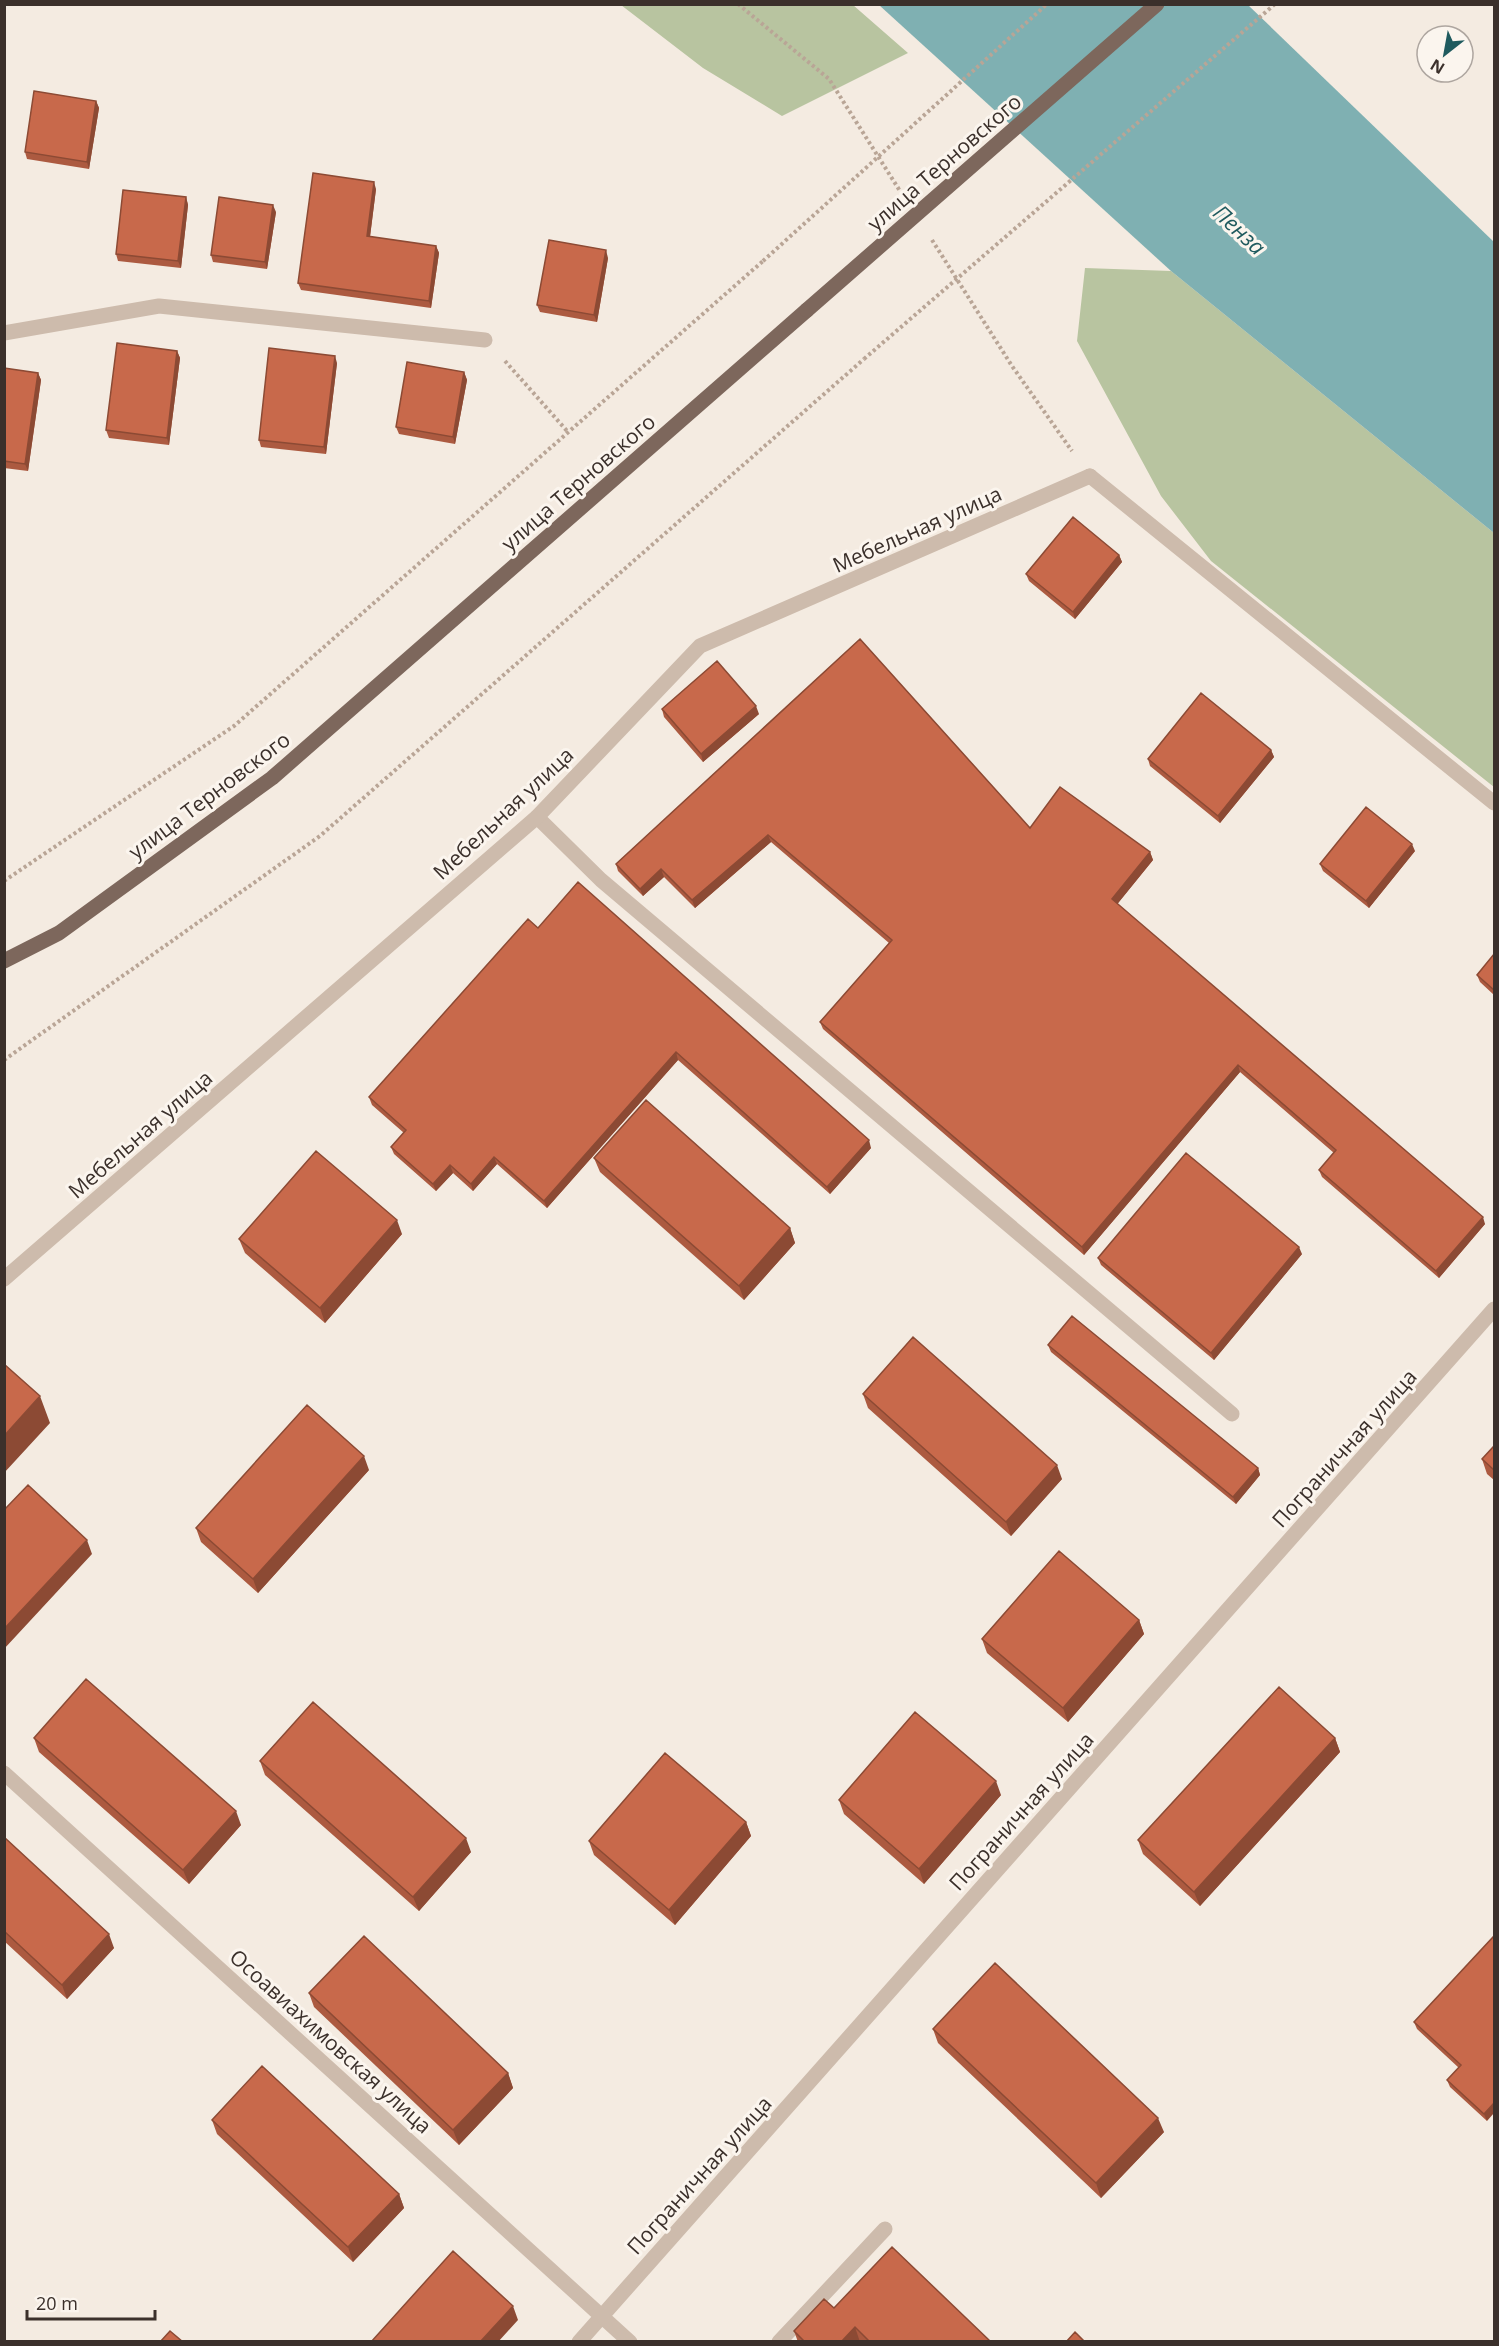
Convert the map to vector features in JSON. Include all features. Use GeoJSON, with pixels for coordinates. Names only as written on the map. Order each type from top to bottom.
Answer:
{"type":"FeatureCollection","features":[{"type":"Feature","properties":{"kind":"main road","name":"улица Терновского"},"geometry":{"type":"LineString","coordinates":[[4,961],[59,933],[272,778],[1156,4]]}},
{"type":"Feature","properties":{"kind":"street"},"geometry":{"type":"LineString","coordinates":[[4,333],[159,306],[485,340]]}},
{"type":"Feature","properties":{"kind":"street","name":"Мебельная улица"},"geometry":{"type":"LineString","coordinates":[[4,1279],[537,817],[700,646],[1090,476],[1494,803]]}},
{"type":"Feature","properties":{"kind":"street"},"geometry":{"type":"LineString","coordinates":[[537,817],[601,880],[1232,1414]]}},
{"type":"Feature","properties":{"kind":"street","name":"Пограничная улица"},"geometry":{"type":"LineString","coordinates":[[579,2342],[1494,1309]]}},
{"type":"Feature","properties":{"kind":"street","name":"Осоавиахимовская улица"},"geometry":{"type":"LineString","coordinates":[[4,1773],[630,2342]]}},
{"type":"Feature","properties":{"kind":"street"},"geometry":{"type":"LineString","coordinates":[[779,2342],[885,2229]]}},
{"type":"Feature","properties":{"kind":"path"},"geometry":{"type":"LineString","coordinates":[[4,881],[234,726],[763,261],[1047,4]]}},
{"type":"Feature","properties":{"kind":"path"},"geometry":{"type":"LineString","coordinates":[[4,1060],[320,836],[864,359],[1275,4]]}},
{"type":"Feature","properties":{"kind":"path"},"geometry":{"type":"LineString","coordinates":[[485,340],[568,432]]}},
{"type":"Feature","properties":{"kind":"green space"},"geometry":{"type":"Polygon","coordinates":[[[621,5],[853,5],[908,53],[782,116],[703,68],[621,5]]]}},
{"type":"Feature","properties":{"kind":"green space"},"geometry":{"type":"Polygon","coordinates":[[[1085,268],[1171,271],[1494,533],[1494,787],[1211,561],[1161,496],[1077,341],[1085,268]]]}},
{"type":"Feature","properties":{"kind":"water","name":"Пенза"},"geometry":{"type":"Polygon","coordinates":[[[879,5],[1248,5],[1494,242],[1494,533],[1171,271],[879,5]]]}},
{"type":"Feature","properties":{"kind":"building"},"geometry":{"type":"Polygon","coordinates":[[[34,91],[96,101],[87,162],[25,152],[34,91]]]}},
{"type":"Feature","properties":{"kind":"building"},"geometry":{"type":"Polygon","coordinates":[[[313,173],[374,182],[367,236],[436,246],[429,301],[298,283],[313,173]]]}},
{"type":"Feature","properties":{"kind":"building"},"geometry":{"type":"Polygon","coordinates":[[[123,190],[186,197],[178,261],[116,254],[123,190]]]}},
{"type":"Feature","properties":{"kind":"building"},"geometry":{"type":"Polygon","coordinates":[[[219,197],[273,205],[265,262],[211,255],[219,197]]]}},
{"type":"Feature","properties":{"kind":"building"},"geometry":{"type":"Polygon","coordinates":[[[549,240],[606,250],[594,315],[537,305],[549,240]]]}},
{"type":"Feature","properties":{"kind":"building"},"geometry":{"type":"Polygon","coordinates":[[[117,343],[177,351],[167,438],[106,430],[117,343]]]}},
{"type":"Feature","properties":{"kind":"building"},"geometry":{"type":"Polygon","coordinates":[[[269,348],[335,356],[324,447],[259,440],[269,348]]]}},
{"type":"Feature","properties":{"kind":"building"},"geometry":{"type":"Polygon","coordinates":[[[407,362],[464,372],[453,437],[396,427],[407,362]]]}},
{"type":"Feature","properties":{"kind":"building"},"geometry":{"type":"Polygon","coordinates":[[[4,368],[38,373],[25,464],[4,461],[4,368]]]}},
{"type":"Feature","properties":{"kind":"building"},"geometry":{"type":"Polygon","coordinates":[[[1073,517],[1119,555],[1073,612],[1026,574],[1073,517]]]}},
{"type":"Feature","properties":{"kind":"building"},"geometry":{"type":"Polygon","coordinates":[[[860,639],[1030,828],[1060,787],[1150,852],[1112,899],[1483,1217],[1436,1271],[1319,1170],[1336,1150],[1238,1065],[1082,1247],[820,1022],[892,940],[768,835],[692,900],[661,869],[640,889],[616,864],[860,639]]]}},
{"type":"Feature","properties":{"kind":"building"},"geometry":{"type":"Polygon","coordinates":[[[717,661],[756,706],[701,754],[662,709],[717,661]]]}},
{"type":"Feature","properties":{"kind":"building"},"geometry":{"type":"Polygon","coordinates":[[[1201,693],[1271,750],[1218,816],[1148,759],[1201,693]]]}},
{"type":"Feature","properties":{"kind":"building"},"geometry":{"type":"Polygon","coordinates":[[[1366,807],[1412,844],[1366,901],[1320,864],[1366,807]]]}},
{"type":"Feature","properties":{"kind":"building"},"geometry":{"type":"Polygon","coordinates":[[[578,882],[869,1140],[827,1187],[676,1052],[544,1201],[494,1157],[471,1184],[450,1165],[433,1184],[391,1147],[406,1130],[369,1097],[528,919],[538,928],[578,882]]]}},
{"type":"Feature","properties":{"kind":"building"},"geometry":{"type":"Polygon","coordinates":[[[1494,954],[1494,990],[1477,975],[1494,954]]]}},
{"type":"Feature","properties":{"kind":"building"},"geometry":{"type":"Polygon","coordinates":[[[646,1100],[790,1228],[739,1286],[594,1158],[646,1100]]]}},
{"type":"Feature","properties":{"kind":"building"},"geometry":{"type":"Polygon","coordinates":[[[316,1151],[397,1220],[320,1308],[239,1239],[316,1151]]]}},
{"type":"Feature","properties":{"kind":"building"},"geometry":{"type":"Polygon","coordinates":[[[1186,1153],[1299,1247],[1211,1353],[1098,1258],[1186,1153]]]}},
{"type":"Feature","properties":{"kind":"building"},"geometry":{"type":"Polygon","coordinates":[[[1072,1316],[1258,1468],[1233,1497],[1048,1345],[1072,1316]]]}},
{"type":"Feature","properties":{"kind":"building"},"geometry":{"type":"Polygon","coordinates":[[[913,1337],[1057,1465],[1006,1522],[863,1394],[913,1337]]]}},
{"type":"Feature","properties":{"kind":"building"},"geometry":{"type":"Polygon","coordinates":[[[4,1364],[40,1396],[4,1436],[4,1364]]]}},
{"type":"Feature","properties":{"kind":"building"},"geometry":{"type":"Polygon","coordinates":[[[307,1405],[364,1456],[253,1579],[196,1528],[307,1405]]]}},
{"type":"Feature","properties":{"kind":"building"},"geometry":{"type":"Polygon","coordinates":[[[1494,1446],[1494,1470],[1482,1459],[1494,1446]]]}},
{"type":"Feature","properties":{"kind":"building"},"geometry":{"type":"Polygon","coordinates":[[[28,1485],[87,1540],[4,1629],[4,1510],[28,1485]]]}},
{"type":"Feature","properties":{"kind":"building"},"geometry":{"type":"Polygon","coordinates":[[[1059,1551],[1139,1620],[1063,1708],[982,1639],[1059,1551]]]}},
{"type":"Feature","properties":{"kind":"building"},"geometry":{"type":"Polygon","coordinates":[[[86,1679],[236,1811],[183,1870],[34,1738],[86,1679]]]}},
{"type":"Feature","properties":{"kind":"building"},"geometry":{"type":"Polygon","coordinates":[[[1279,1687],[1335,1738],[1194,1892],[1138,1840],[1279,1687]]]}},
{"type":"Feature","properties":{"kind":"building"},"geometry":{"type":"Polygon","coordinates":[[[313,1702],[466,1838],[413,1897],[260,1761],[313,1702]]]}},
{"type":"Feature","properties":{"kind":"building"},"geometry":{"type":"Polygon","coordinates":[[[915,1712],[996,1781],[919,1869],[839,1800],[915,1712]]]}},
{"type":"Feature","properties":{"kind":"building"},"geometry":{"type":"Polygon","coordinates":[[[665,1753],[746,1822],[669,1910],[589,1841],[665,1753]]]}},
{"type":"Feature","properties":{"kind":"building"},"geometry":{"type":"Polygon","coordinates":[[[4,1837],[109,1934],[62,1985],[4,1931],[4,1837]]]}},
{"type":"Feature","properties":{"kind":"building"},"geometry":{"type":"Polygon","coordinates":[[[364,1936],[508,2073],[453,2130],[309,1993],[364,1936]]]}},
{"type":"Feature","properties":{"kind":"building"},"geometry":{"type":"Polygon","coordinates":[[[1494,1936],[1494,2103],[1484,2114],[1447,2080],[1461,2065],[1414,2022],[1494,1936]]]}},
{"type":"Feature","properties":{"kind":"building"},"geometry":{"type":"Polygon","coordinates":[[[995,1963],[1158,2118],[1096,2183],[933,2029],[995,1963]]]}},
{"type":"Feature","properties":{"kind":"building"},"geometry":{"type":"Polygon","coordinates":[[[262,2066],[399,2194],[348,2247],[212,2120],[262,2066]]]}},
{"type":"Feature","properties":{"kind":"building"},"geometry":{"type":"Polygon","coordinates":[[[892,2247],[991,2342],[870,2342],[855,2327],[841,2342],[805,2342],[794,2331],[824,2299],[834,2308],[892,2247]]]}},
{"type":"Feature","properties":{"kind":"building"},"geometry":{"type":"Polygon","coordinates":[[[453,2251],[513,2306],[480,2342],[371,2342],[453,2251]]]}},
{"type":"Feature","properties":{"kind":"building"},"geometry":{"type":"Polygon","coordinates":[[[170,2331],[183,2342],[160,2342],[170,2331]]]}},
{"type":"Feature","properties":{"kind":"building"},"geometry":{"type":"Polygon","coordinates":[[[1075,2332],[1085,2342],[1066,2342],[1075,2332]]]}}]}
